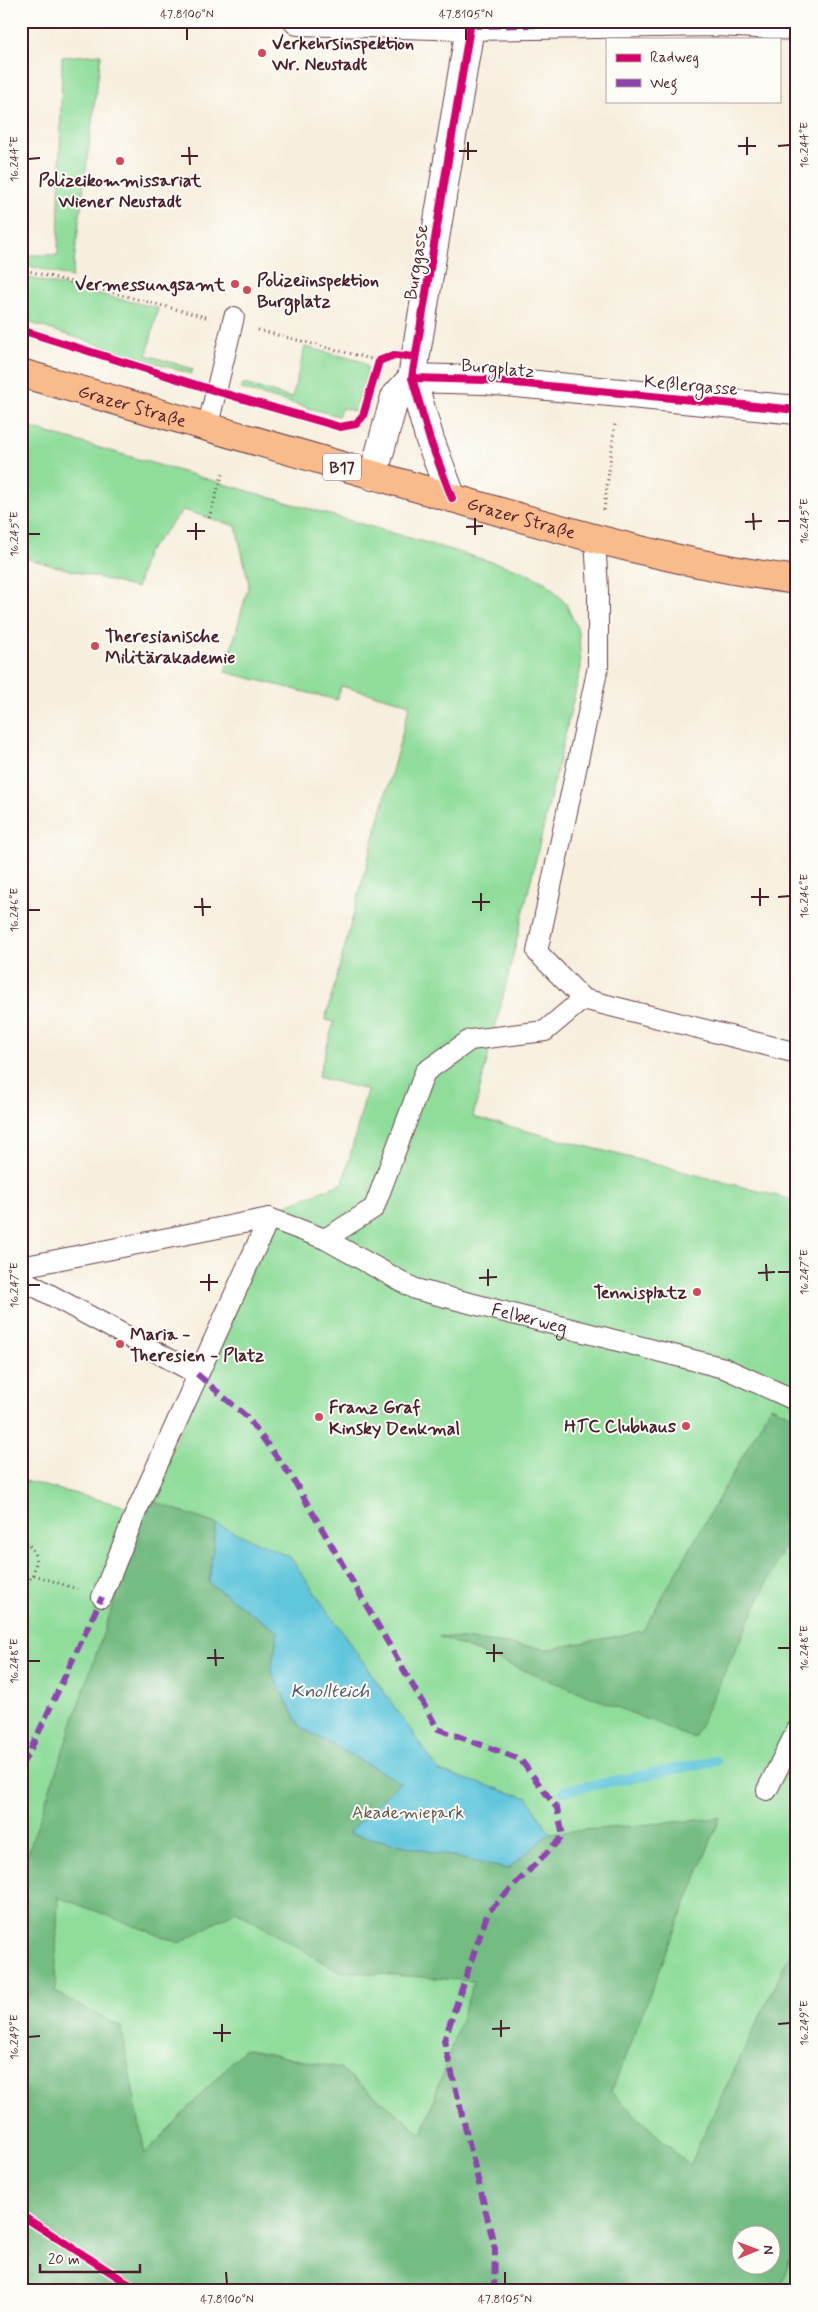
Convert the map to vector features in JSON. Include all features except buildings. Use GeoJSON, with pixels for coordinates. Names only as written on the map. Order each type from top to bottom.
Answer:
{"type":"FeatureCollection","features":[{"type":"Feature","properties":{"kind":"main road","name":"Grazer Straße"},"geometry":{"type":"LineString","coordinates":[[21,373],[207,429],[595,538],[718,568],[797,580]]}},
{"type":"Feature","properties":{"kind":"street"},"geometry":{"type":"LineString","coordinates":[[298,21],[470,24],[717,22],[797,26]]}},
{"type":"Feature","properties":{"kind":"street","name":"Burggasse"},"geometry":{"type":"LineString","coordinates":[[373,476],[396,398],[414,367],[470,24]]}},
{"type":"Feature","properties":{"kind":"street","name":"Burggasse"},"geometry":{"type":"LineString","coordinates":[[414,367],[430,440],[452,498]]}},
{"type":"Feature","properties":{"kind":"street","name":"Burgplatz"},"geometry":{"type":"LineString","coordinates":[[414,367],[485,380],[582,391]]}},
{"type":"Feature","properties":{"kind":"street","name":"Keßlergasse"},"geometry":{"type":"LineString","coordinates":[[582,391],[797,410]]}},
{"type":"Feature","properties":{"kind":"lane"},"geometry":{"type":"LineString","coordinates":[[207,429],[233,320]]}},
{"type":"Feature","properties":{"kind":"lane"},"geometry":{"type":"LineString","coordinates":[[595,538],[598,590],[598,667],[537,952],[583,998],[797,1053]]}},
{"type":"Feature","properties":{"kind":"lane"},"geometry":{"type":"LineString","coordinates":[[325,1239],[374,1208],[425,1072],[470,1040],[545,1032],[583,998]]}},
{"type":"Feature","properties":{"kind":"lane"},"geometry":{"type":"LineString","coordinates":[[21,1267],[269,1218]]}},
{"type":"Feature","properties":{"kind":"lane"},"geometry":{"type":"LineString","coordinates":[[102,1597],[136,1512],[269,1218]]}},
{"type":"Feature","properties":{"kind":"lane","name":"Felberweg"},"geometry":{"type":"LineString","coordinates":[[269,1218],[325,1239],[415,1289],[724,1368],[797,1400]]}},
{"type":"Feature","properties":{"kind":"lane"},"geometry":{"type":"LineString","coordinates":[[21,1279],[197,1374]]}},
{"type":"Feature","properties":{"kind":"lane"},"geometry":{"type":"LineString","coordinates":[[767,1790],[797,1730]]}},
{"type":"Feature","properties":{"kind":"path"},"geometry":{"type":"LineString","coordinates":[[21,269],[233,320],[379,361],[394,355],[414,367]]}},
{"type":"Feature","properties":{"kind":"path"},"geometry":{"type":"LineString","coordinates":[[376,370],[379,361]]}},
{"type":"Feature","properties":{"kind":"path"},"geometry":{"type":"LineString","coordinates":[[595,538],[606,505],[618,394]]}},
{"type":"Feature","properties":{"kind":"path"},"geometry":{"type":"LineString","coordinates":[[209,518],[223,472]]}},
{"type":"Feature","properties":{"kind":"path"},"geometry":{"type":"LineString","coordinates":[[21,1540],[31,1549],[35,1557],[36,1566],[34,1575],[21,1588]]}},
{"type":"Feature","properties":{"kind":"path"},"geometry":{"type":"LineString","coordinates":[[34,1575],[102,1597]]}},
{"type":"Feature","properties":{"kind":"green space"},"geometry":{"type":"Polygon","coordinates":[[[101,54],[72,277],[29,266],[29,255],[58,255],[62,57],[101,54]]]}},
{"type":"Feature","properties":{"kind":"green space"},"geometry":{"type":"Polygon","coordinates":[[[25,277],[158,308],[147,355],[193,369],[191,374],[21,320],[21,289],[25,277]]]}},
{"type":"Feature","properties":{"kind":"green space"},"geometry":{"type":"Polygon","coordinates":[[[305,347],[361,361],[366,365],[368,372],[354,411],[342,408],[338,416],[241,389],[244,384],[292,398],[305,347]]]}},
{"type":"Feature","properties":{"kind":"green space","name":"Akademiepark"},"geometry":{"type":"Polygon","coordinates":[[[21,425],[520,570],[548,584],[566,604],[579,633],[581,667],[473,1117],[797,1201],[797,1939],[689,2166],[21,2291],[21,1480],[132,1508],[149,1500],[279,1208],[343,1183],[367,1090],[318,1077],[334,1022],[325,1020],[410,704],[341,686],[337,700],[225,672],[249,584],[236,526],[183,510],[146,554],[137,588],[21,557],[21,425]]]}},
{"type":"Feature","properties":{"kind":"green space"},"geometry":{"type":"Polygon","coordinates":[[[771,1406],[797,1418],[797,1519],[694,1738],[438,1636],[549,1649],[643,1631],[771,1406]]]}},
{"type":"Feature","properties":{"kind":"green space"},"geometry":{"type":"Polygon","coordinates":[[[149,1500],[216,1524],[209,1583],[278,1632],[271,1671],[300,1727],[401,1782],[349,1833],[508,1869],[550,1833],[720,1818],[611,2092],[689,2165],[797,1939],[797,2238],[779,2291],[21,2291],[21,1873],[149,1500]],[[58,1897],[55,1992],[121,2027],[145,2154],[244,2049],[340,2068],[422,2134],[474,1981],[338,1971],[236,1911],[180,1943],[58,1897]]]}},
{"type":"Feature","properties":{"kind":"green space"},"geometry":{"type":"Polygon","coordinates":[[[797,2238],[797,2291],[779,2291],[797,2238]]]}},
{"type":"Feature","properties":{"kind":"water","name":"Knollteich"},"geometry":{"type":"Polygon","coordinates":[[[216,1524],[290,1557],[439,1771],[528,1798],[550,1833],[508,1869],[348,1833],[400,1782],[300,1727],[271,1671],[278,1632],[209,1583],[216,1524]]]}},
{"type":"Feature","properties":{"kind":"waterway"},"geometry":{"type":"LineString","coordinates":[[564,1791],[716,1761]]}},
{"type":"Feature","properties":{"kind":"marked path"},"geometry":{"type":"LineString","coordinates":[[470,26],[717,22],[797,26]]}},
{"type":"Feature","properties":{"kind":"marked path"},"geometry":{"type":"LineString","coordinates":[[197,1374],[247,1417],[293,1479],[438,1729],[520,1759],[557,1808],[563,1836],[488,1912],[444,2041],[495,2249],[494,2291]]}},
{"type":"Feature","properties":{"kind":"marked path"},"geometry":{"type":"LineString","coordinates":[[21,1765],[29,1753],[102,1597]]}},
{"type":"Feature","properties":{"kind":"cycle path"},"geometry":{"type":"LineString","coordinates":[[452,498],[430,440],[412,378],[471,21]]}},
{"type":"Feature","properties":{"kind":"cycle path"},"geometry":{"type":"LineString","coordinates":[[21,330],[216,391],[340,427],[356,424],[363,416],[379,361],[394,355],[415,357]]}},
{"type":"Feature","properties":{"kind":"cycle path"},"geometry":{"type":"LineString","coordinates":[[412,378],[485,380],[797,410]]}},
{"type":"Feature","properties":{"kind":"cycle path"},"geometry":{"type":"LineString","coordinates":[[21,2215],[140,2291]]}},
{"type":"Feature","properties":{"kind":"place","name":"Verkehrsinspektion Wr. Neustadt"},"geometry":{"type":"Point","coordinates":[262,53]}},
{"type":"Feature","properties":{"kind":"place","name":"Polizeikommissariat Wiener Neustadt"},"geometry":{"type":"Point","coordinates":[120,161]}},
{"type":"Feature","properties":{"kind":"place","name":"Vermessungsamt"},"geometry":{"type":"Point","coordinates":[235,284]}},
{"type":"Feature","properties":{"kind":"place","name":"Polizeiinspektion Burgplatz"},"geometry":{"type":"Point","coordinates":[247,290]}},
{"type":"Feature","properties":{"kind":"place","name":"Theresianische Militärakademie"},"geometry":{"type":"Point","coordinates":[95,646]}},
{"type":"Feature","properties":{"kind":"place","name":"Tennisplatz"},"geometry":{"type":"Point","coordinates":[697,1292]}},
{"type":"Feature","properties":{"kind":"place","name":"Maria - Theresien - Platz"},"geometry":{"type":"Point","coordinates":[120,1344]}},
{"type":"Feature","properties":{"kind":"place","name":"Franz Graf Kinsky Denkmal"},"geometry":{"type":"Point","coordinates":[319,1417]}},
{"type":"Feature","properties":{"kind":"place","name":"HTC Clubhaus"},"geometry":{"type":"Point","coordinates":[686,1426]}}]}
